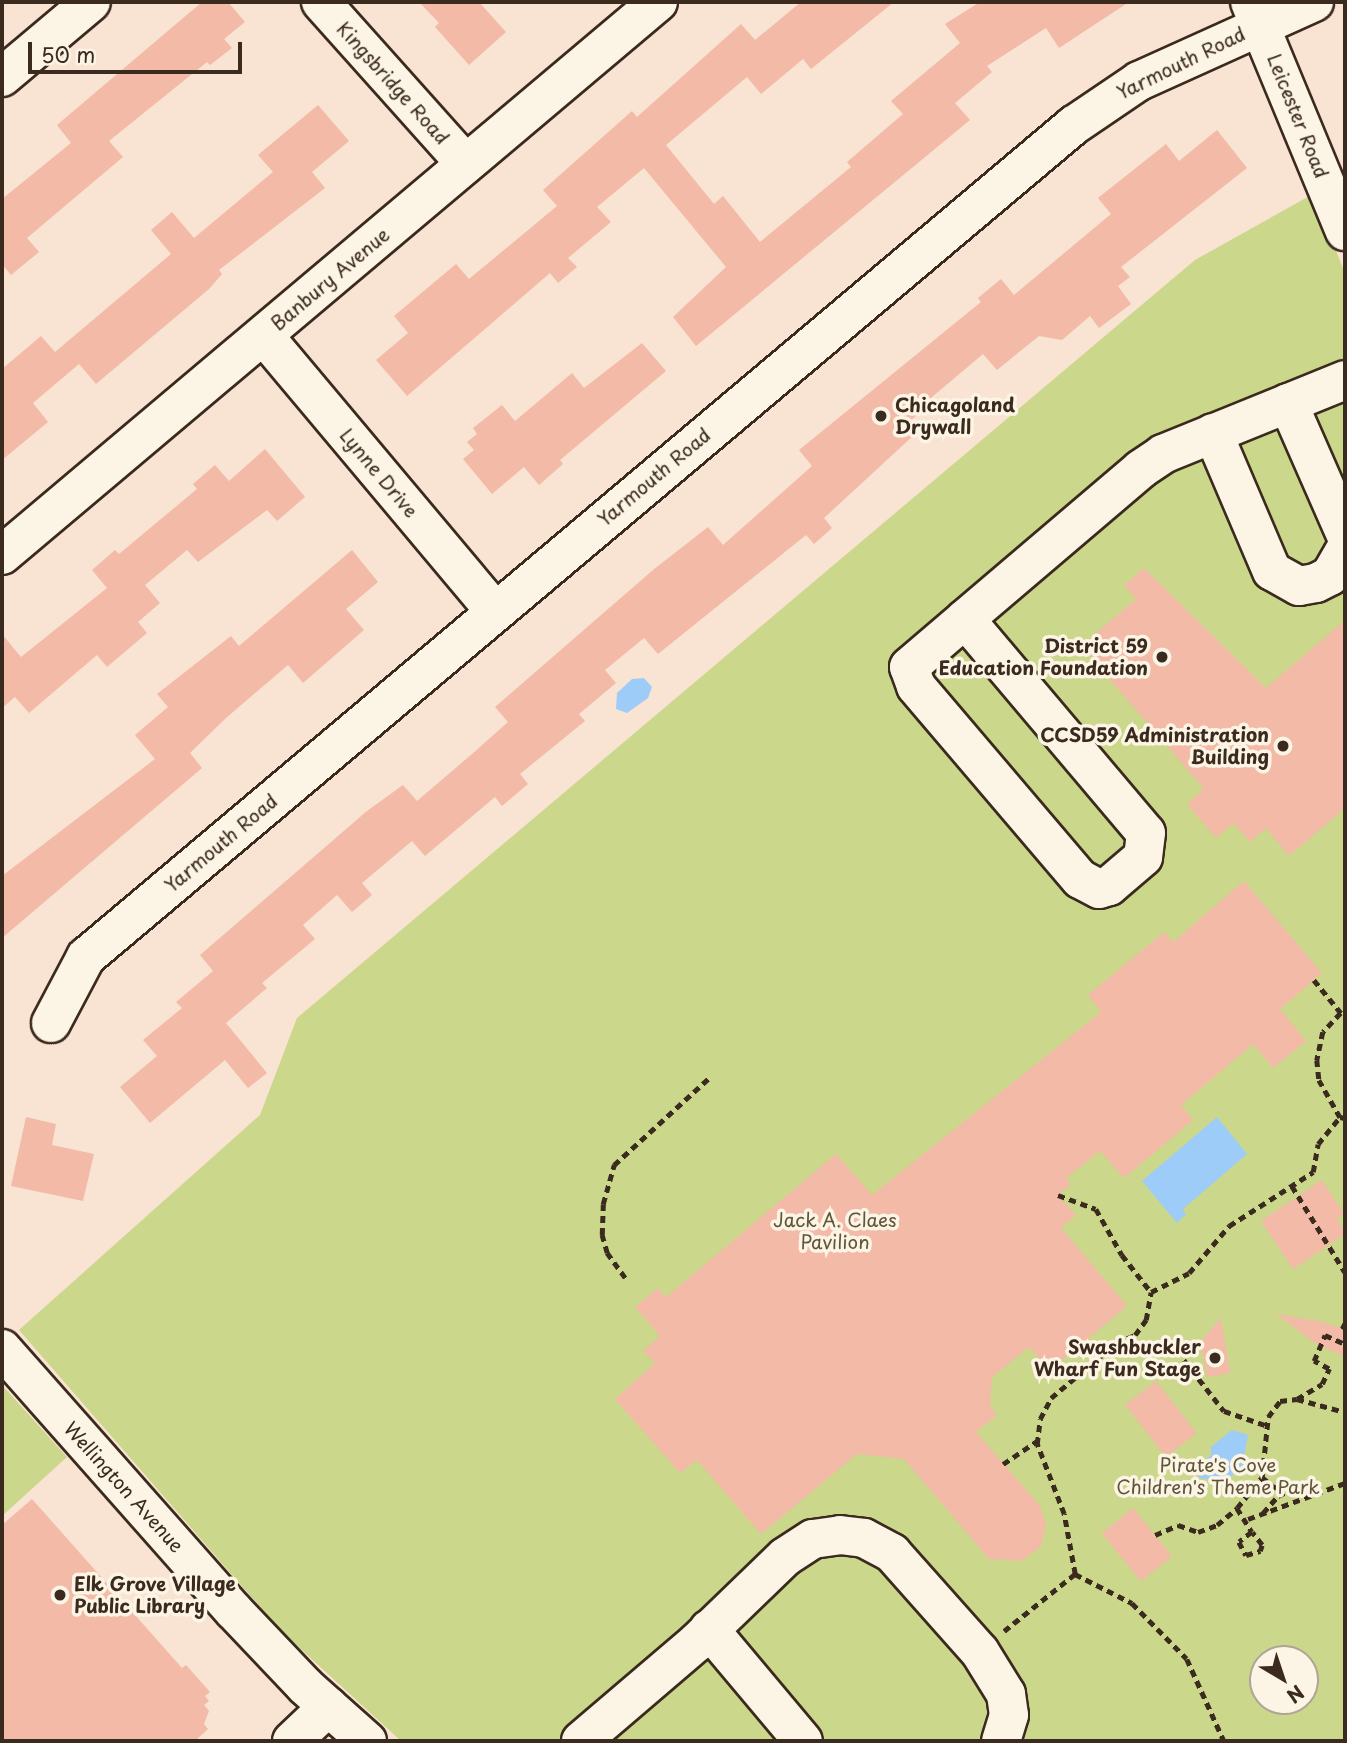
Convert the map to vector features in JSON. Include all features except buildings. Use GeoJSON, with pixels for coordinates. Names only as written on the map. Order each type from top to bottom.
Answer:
{"type":"FeatureCollection","features":[{"type":"Feature","properties":{"kind":"street"},"geometry":{"type":"LineString","coordinates":[[2,77],[91,2]]}},
{"type":"Feature","properties":{"kind":"street","name":"Kingsbridge Road"},"geometry":{"type":"LineString","coordinates":[[321,2],[466,164]]}},
{"type":"Feature","properties":{"kind":"street","name":"Banbury Avenue"},"geometry":{"type":"LineString","coordinates":[[2,555],[658,2]]}},
{"type":"Feature","properties":{"kind":"street","name":"Yarmouth Road"},"geometry":{"type":"LineString","coordinates":[[51,1023],[86,957],[494,610],[1095,109],[1256,13],[1314,2]]}},
{"type":"Feature","properties":{"kind":"street","name":"Leicester Road"},"geometry":{"type":"LineString","coordinates":[[1256,13],[1345,231]]}},
{"type":"Feature","properties":{"kind":"street","name":"Lynne Drive"},"geometry":{"type":"LineString","coordinates":[[264,336],[494,610]]}},
{"type":"Feature","properties":{"kind":"street"},"geometry":{"type":"LineString","coordinates":[[965,619],[1146,832],[1143,856],[1109,886],[1099,889],[1080,879],[916,686],[909,667],[965,619],[1141,469],[1213,433],[1345,380]]}},
{"type":"Feature","properties":{"kind":"street"},"geometry":{"type":"LineString","coordinates":[[1288,403],[1345,533]]}},
{"type":"Feature","properties":{"kind":"street"},"geometry":{"type":"LineString","coordinates":[[1213,433],[1272,571],[1299,586],[1316,583],[1330,576],[1345,550]]}},
{"type":"Feature","properties":{"kind":"street","name":"Wellington Avenue"},"geometry":{"type":"LineString","coordinates":[[2,1349],[233,1610],[328,1707],[367,1741]]}},
{"type":"Feature","properties":{"kind":"street"},"geometry":{"type":"LineString","coordinates":[[581,1741],[709,1629],[785,1557],[813,1539],[840,1535],[864,1538],[892,1553],[980,1652],[1006,1694],[1009,1715],[1001,1741]]}},
{"type":"Feature","properties":{"kind":"street"},"geometry":{"type":"LineString","coordinates":[[709,1629],[803,1741]]}},
{"type":"Feature","properties":{"kind":"street"},"geometry":{"type":"LineString","coordinates":[[292,1741],[328,1707]]}},
{"type":"Feature","properties":{"kind":"path"},"geometry":{"type":"LineString","coordinates":[[1151,1292],[1189,1273],[1229,1226],[1313,1172],[1318,1144],[1343,1118],[1319,1080],[1317,1060],[1323,1032],[1341,1013],[1314,979]]}},
{"type":"Feature","properties":{"kind":"path"},"geometry":{"type":"LineString","coordinates":[[625,1278],[607,1253],[602,1235],[603,1204],[614,1165],[710,1077]]}},
{"type":"Feature","properties":{"kind":"path"},"geometry":{"type":"LineString","coordinates":[[1292,1186],[1345,1272]]}},
{"type":"Feature","properties":{"kind":"path"},"geometry":{"type":"LineString","coordinates":[[1058,1195],[1096,1209],[1122,1255],[1151,1292],[1146,1320],[1135,1335],[1116,1343],[1051,1398],[1040,1419],[1037,1441],[1064,1514],[1075,1574]]}},
{"type":"Feature","properties":{"kind":"path"},"geometry":{"type":"LineString","coordinates":[[1297,1399],[1322,1384],[1329,1368],[1314,1361],[1325,1335],[1345,1344]]}},
{"type":"Feature","properties":{"kind":"path"},"geometry":{"type":"LineString","coordinates":[[1184,1360],[1224,1411],[1268,1426]]}},
{"type":"Feature","properties":{"kind":"path"},"geometry":{"type":"LineString","coordinates":[[1155,1535],[1178,1525],[1198,1532],[1217,1525],[1237,1508],[1262,1477],[1268,1426],[1273,1408],[1280,1401],[1297,1399],[1345,1412]]}},
{"type":"Feature","properties":{"kind":"path"},"geometry":{"type":"LineString","coordinates":[[1003,1464],[1037,1441]]}},
{"type":"Feature","properties":{"kind":"path"},"geometry":{"type":"LineString","coordinates":[[1262,1477],[1273,1487],[1292,1489],[1278,1496],[1264,1513]]}},
{"type":"Feature","properties":{"kind":"path"},"geometry":{"type":"LineString","coordinates":[[1248,1519],[1345,1483]]}},
{"type":"Feature","properties":{"kind":"path"},"geometry":{"type":"LineString","coordinates":[[1237,1508],[1248,1519],[1252,1532],[1262,1545],[1260,1551],[1246,1555],[1238,1542],[1252,1532]]}},
{"type":"Feature","properties":{"kind":"path"},"geometry":{"type":"LineString","coordinates":[[980,1652],[1075,1574]]}},
{"type":"Feature","properties":{"kind":"path"},"geometry":{"type":"LineString","coordinates":[[1075,1574],[1132,1603],[1187,1659],[1224,1741]]}},
{"type":"Feature","properties":{"kind":"green space","name":"Jack A. Claes Pavilion"},"geometry":{"type":"Polygon","coordinates":[[[1313,194],[1345,273],[1345,1741],[401,1741],[280,1630],[19,1330],[260,1115],[297,1018],[1195,260],[1313,194]]]}},
{"type":"Feature","properties":{"kind":"green space"},"geometry":{"type":"Polygon","coordinates":[[[2,1385],[67,1457],[2,1516],[2,1385]]]}},
{"type":"Feature","properties":{"kind":"water"},"geometry":{"type":"Polygon","coordinates":[[[644,678],[652,687],[648,698],[627,713],[616,709],[617,693],[632,679],[644,678]]]}},
{"type":"Feature","properties":{"kind":"water"},"geometry":{"type":"Polygon","coordinates":[[[1217,1117],[1247,1154],[1183,1209],[1186,1214],[1177,1223],[1142,1181],[1217,1117]]]}},
{"type":"Feature","properties":{"kind":"water"},"geometry":{"type":"Polygon","coordinates":[[[1232,1430],[1248,1435],[1242,1468],[1224,1481],[1199,1478],[1197,1467],[1211,1455],[1211,1447],[1232,1430]]]}},
{"type":"Feature","properties":{"kind":"place","name":"Chicagoland Drywall"},"geometry":{"type":"Point","coordinates":[881,416]}},
{"type":"Feature","properties":{"kind":"place","name":"District 59 Education Foundation"},"geometry":{"type":"Point","coordinates":[1162,657]}},
{"type":"Feature","properties":{"kind":"place","name":"CCSD59 Administration Building"},"geometry":{"type":"Point","coordinates":[1283,746]}},
{"type":"Feature","properties":{"kind":"place","name":"Swashbuckler Wharf Fun Stage"},"geometry":{"type":"Point","coordinates":[1215,1358]}},
{"type":"Feature","properties":{"kind":"place","name":"Elk Grove Village Public Library"},"geometry":{"type":"Point","coordinates":[60,1595]}},
{"type":"Feature","properties":{"kind":"park label","name":"Pirate's Cove Children's Theme Park"},"geometry":{"type":"Point","coordinates":[1218,1476]}}]}
